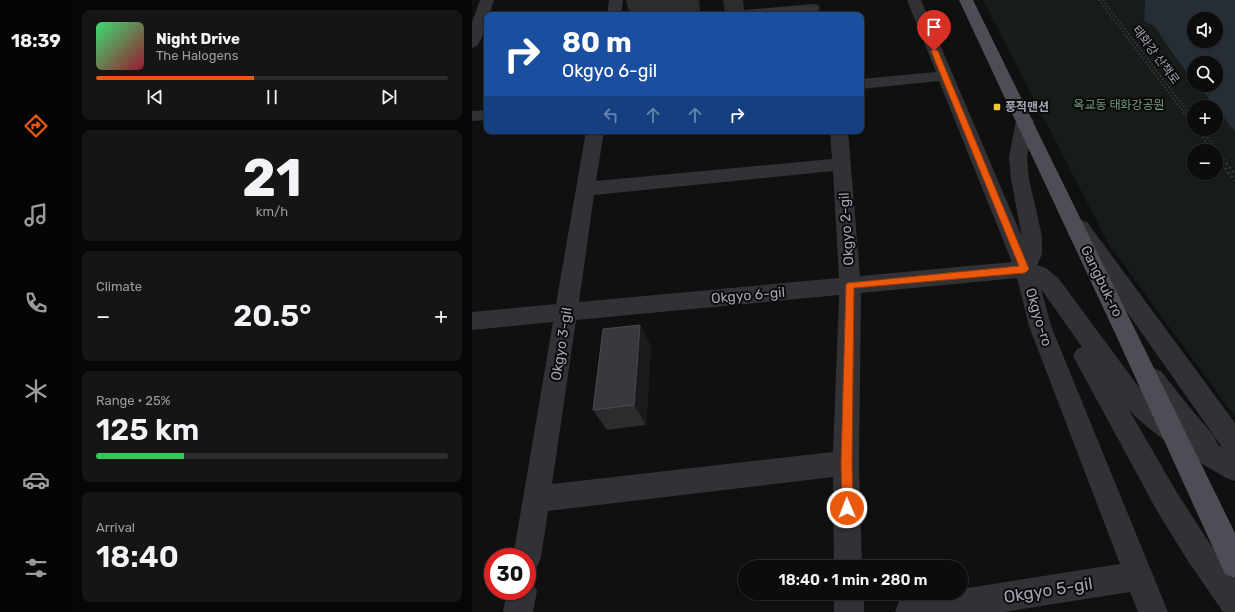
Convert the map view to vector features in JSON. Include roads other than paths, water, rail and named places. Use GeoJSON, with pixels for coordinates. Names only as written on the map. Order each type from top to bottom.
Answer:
{"type":"FeatureCollection","features":[{"type":"Feature","properties":{"kind":"main road","name":"Gangbuk-ro"},"geometry":{"type":"LineString","coordinates":[[966,0],[1235,564]]}},
{"type":"Feature","properties":{"kind":"street"},"geometry":{"type":"LineString","coordinates":[[472,43],[487,0]]}},
{"type":"Feature","properties":{"kind":"street"},"geometry":{"type":"LineString","coordinates":[[614,12],[616,0]]}},
{"type":"Feature","properties":{"kind":"street","name":"Okgyo-ro"},"geometry":{"type":"LineString","coordinates":[[914,0],[1025,269],[1040,326],[1153,612]]}},
{"type":"Feature","properties":{"kind":"street"},"geometry":{"type":"LineString","coordinates":[[768,12],[813,8]]}},
{"type":"Feature","properties":{"kind":"street"},"geometry":{"type":"LineString","coordinates":[[864,84],[945,76]]}},
{"type":"Feature","properties":{"kind":"street"},"geometry":{"type":"LineString","coordinates":[[472,116],[484,115]]}},
{"type":"Feature","properties":{"kind":"street"},"geometry":{"type":"LineString","coordinates":[[1025,121],[1018,157],[1020,179],[1032,236],[1032,254],[1025,269]]}},
{"type":"Feature","properties":{"kind":"street","name":"Okgyo 3-gil"},"geometry":{"type":"LineString","coordinates":[[528,548],[595,134]]}},
{"type":"Feature","properties":{"kind":"street","name":"Okgyo 2-gil"},"geometry":{"type":"LineString","coordinates":[[839,134],[850,285],[846,463],[848,560]]}},
{"type":"Feature","properties":{"kind":"street"},"geometry":{"type":"LineString","coordinates":[[586,189],[841,164]]}},
{"type":"Feature","properties":{"kind":"street"},"geometry":{"type":"LineString","coordinates":[[1062,199],[1116,279],[1229,457],[1235,480]]}},
{"type":"Feature","properties":{"kind":"street"},"geometry":{"type":"LineString","coordinates":[[1025,269],[1039,274],[1051,285],[1129,394],[1147,412],[1173,432],[1229,457]]}},
{"type":"Feature","properties":{"kind":"street"},"geometry":{"type":"LineString","coordinates":[[1025,269],[1045,294],[1080,348],[1166,500],[1196,548],[1235,604]]}},
{"type":"Feature","properties":{"kind":"street","name":"Okgyo 6-gil"},"geometry":{"type":"LineString","coordinates":[[472,321],[1025,269]]}},
{"type":"Feature","properties":{"kind":"street"},"geometry":{"type":"LineString","coordinates":[[1126,333],[1158,386],[1229,457]]}},
{"type":"Feature","properties":{"kind":"street"},"geometry":{"type":"LineString","coordinates":[[536,499],[846,463]]}},
{"type":"Feature","properties":{"kind":"street","name":"Okgyo 5-gil"},"geometry":{"type":"LineString","coordinates":[[910,612],[945,609],[1139,576]]}},
{"type":"Feature","properties":{"kind":"street"},"geometry":{"type":"LineString","coordinates":[[518,612],[520,600]]}},
{"type":"Feature","properties":{"kind":"street"},"geometry":{"type":"LineString","coordinates":[[849,600],[849,612]]}},
{"type":"Feature","properties":{"kind":"place","name":"풍적맨션"},"geometry":{"type":"Point","coordinates":[997,107]}},
{"type":"Feature","properties":{"kind":"park label","name":"옥교동 태화강공원"},"geometry":{"type":"Point","coordinates":[1119,105]}}]}
